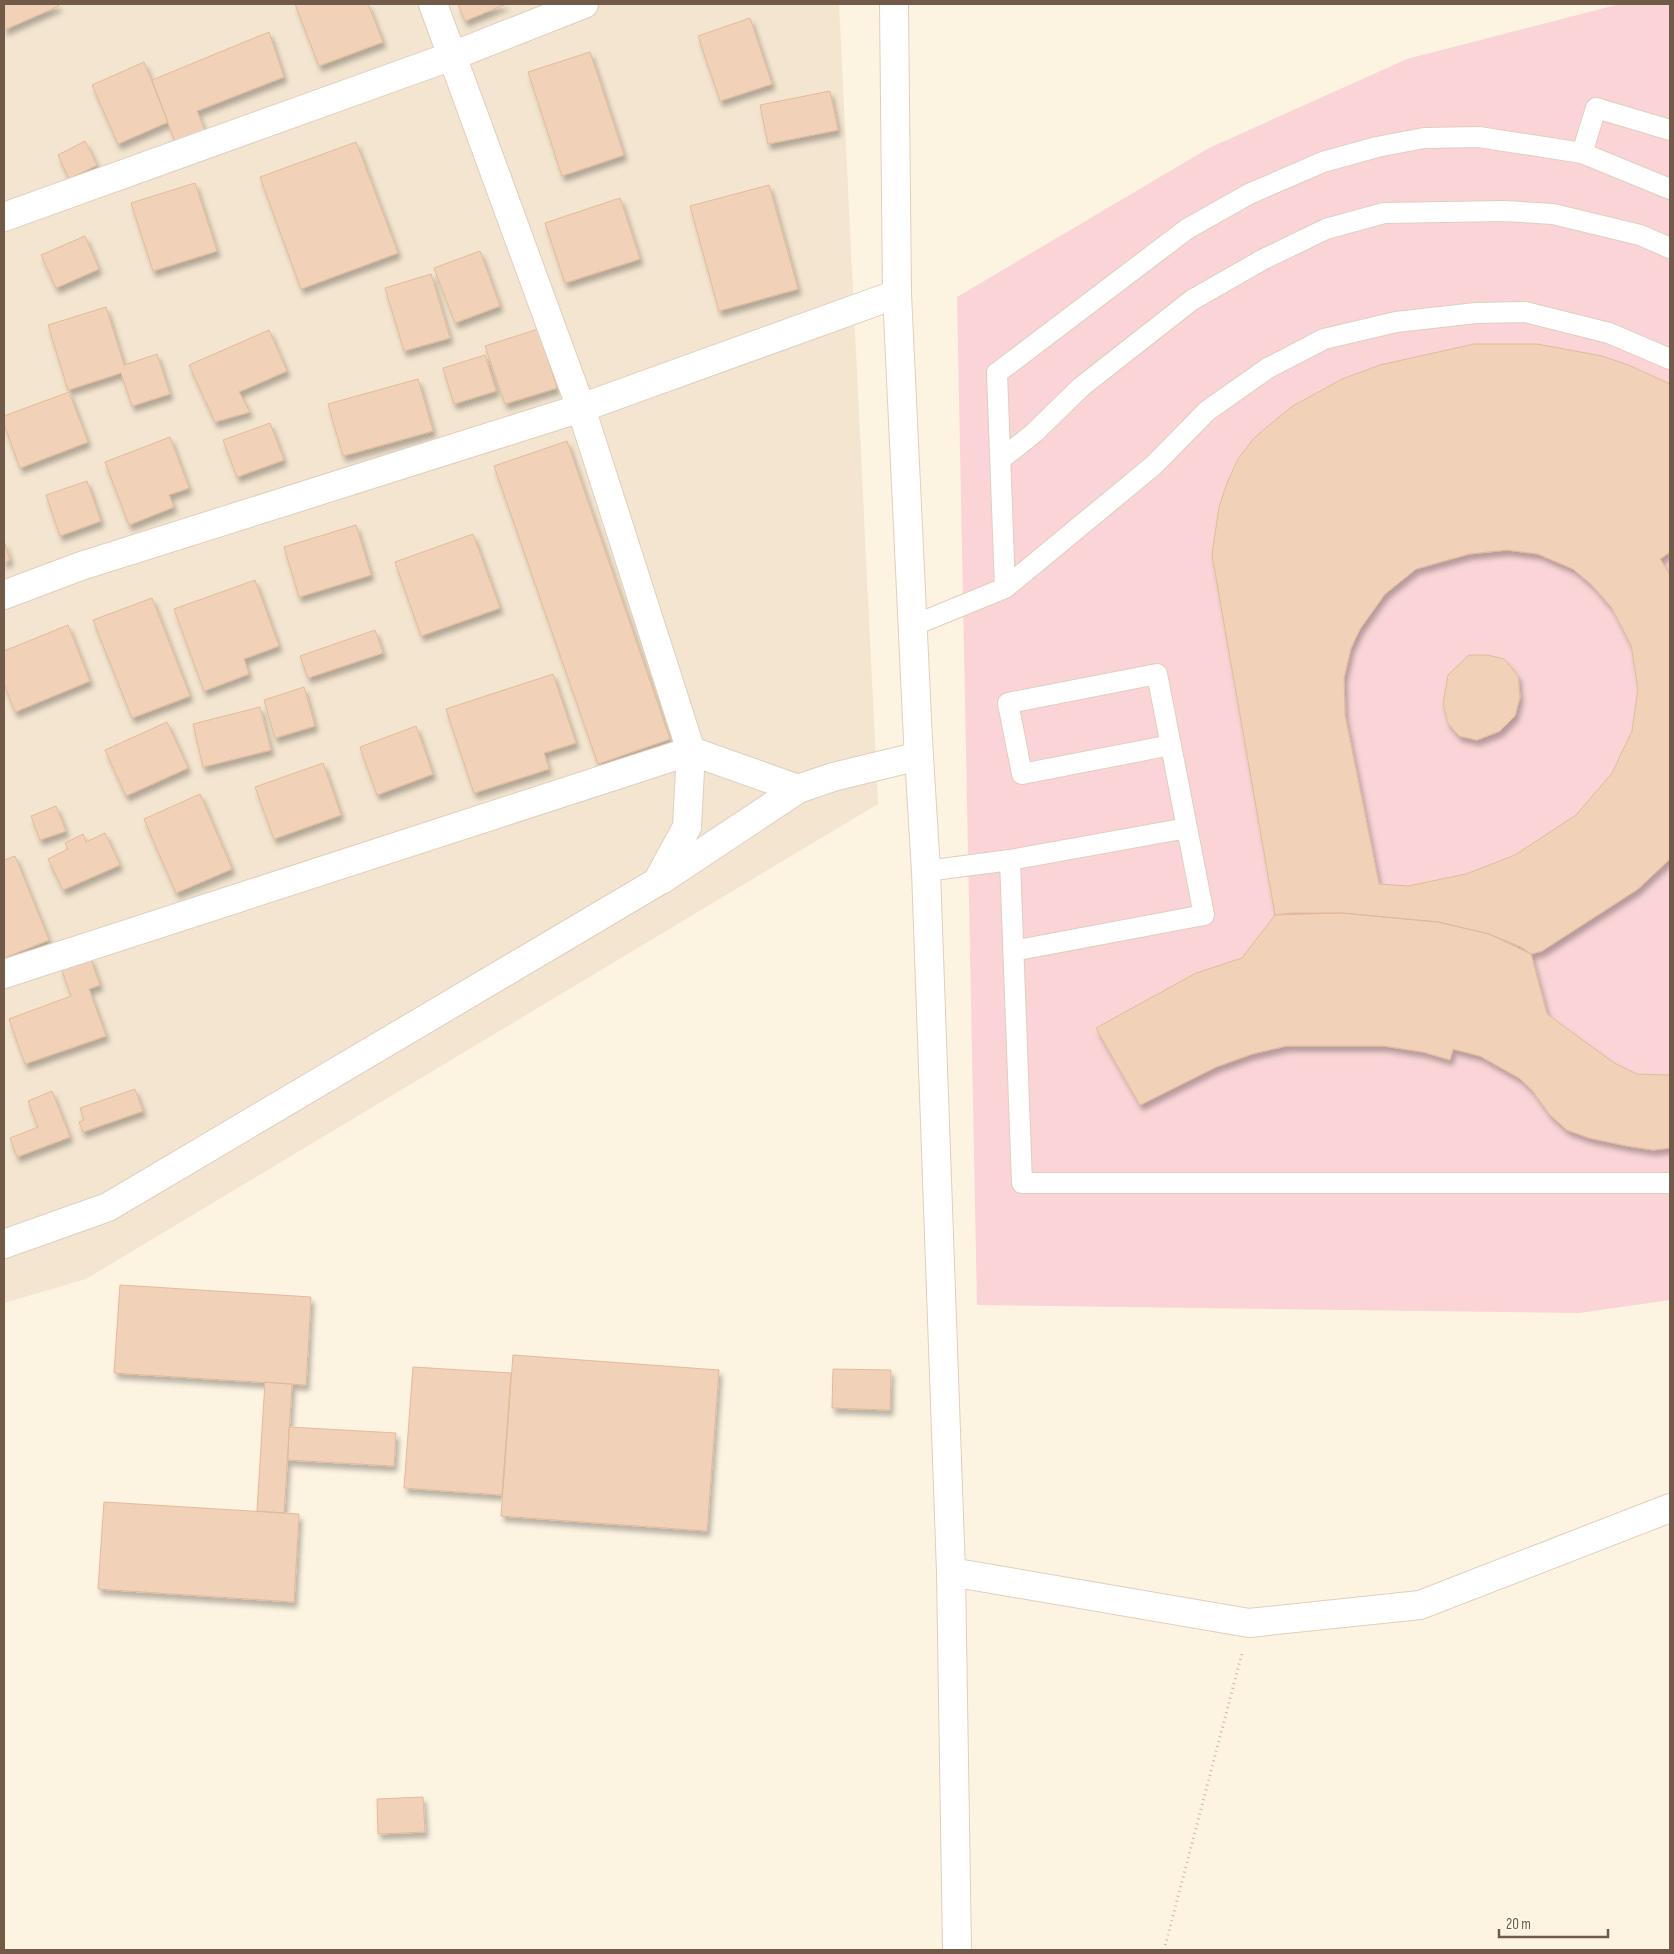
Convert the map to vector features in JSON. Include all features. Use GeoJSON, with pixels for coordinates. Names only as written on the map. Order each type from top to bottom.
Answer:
{"type":"FeatureCollection","features":[{"type":"Feature","properties":{"kind":"street"},"geometry":{"type":"LineString","coordinates":[[433,4],[581,408],[691,751],[687,827],[657,882]]}},
{"type":"Feature","properties":{"kind":"street"},"geometry":{"type":"LineString","coordinates":[[4,217],[452,56],[584,4]]}},
{"type":"Feature","properties":{"kind":"street"},"geometry":{"type":"LineString","coordinates":[[894,4],[897,294],[912,626],[926,871],[951,1572],[957,1950]]}},
{"type":"Feature","properties":{"kind":"street"},"geometry":{"type":"LineString","coordinates":[[4,595],[81,566],[581,408],[897,294]]}},
{"type":"Feature","properties":{"kind":"street"},"geometry":{"type":"LineString","coordinates":[[4,974],[691,751],[798,789]]}},
{"type":"Feature","properties":{"kind":"street"},"geometry":{"type":"LineString","coordinates":[[4,1244],[108,1207],[657,882],[798,789],[833,777],[919,756]]}},
{"type":"Feature","properties":{"kind":"street"},"geometry":{"type":"LineString","coordinates":[[951,1572],[1249,1623],[1420,1605],[1670,1508]]}},
{"type":"Feature","properties":{"kind":"lane"},"geometry":{"type":"LineString","coordinates":[[1582,153],[1596,108],[1670,130]]}},
{"type":"Feature","properties":{"kind":"lane"},"geometry":{"type":"LineString","coordinates":[[1005,588],[997,373],[1187,229],[1249,194],[1323,162],[1377,147],[1424,138],[1479,137],[1582,153],[1670,189]]}},
{"type":"Feature","properties":{"kind":"lane"},"geometry":{"type":"LineString","coordinates":[[1001,459],[1034,433],[1081,387],[1192,300],[1262,260],[1326,229],[1384,213],[1504,210],[1553,214],[1640,235],[1670,248]]}},
{"type":"Feature","properties":{"kind":"lane"},"geometry":{"type":"LineString","coordinates":[[912,626],[1005,588],[1154,465],[1207,411],[1268,368],[1324,339],[1396,322],[1476,313],[1524,312],[1609,333],[1670,359]]}},
{"type":"Feature","properties":{"kind":"lane"},"geometry":{"type":"LineString","coordinates":[[1013,951],[1204,914],[1187,828],[1171,745],[1157,674],[1008,702],[1022,774],[1171,745]]}},
{"type":"Feature","properties":{"kind":"lane"},"geometry":{"type":"LineString","coordinates":[[926,871],[1010,860],[1187,828]]}},
{"type":"Feature","properties":{"kind":"lane"},"geometry":{"type":"LineString","coordinates":[[1010,860],[1022,1182],[1670,1182]]}},
{"type":"Feature","properties":{"kind":"path"},"geometry":{"type":"LineString","coordinates":[[1164,1950],[1249,1623]]}},
{"type":"Feature","properties":{"kind":"shaded area"},"geometry":{"type":"Polygon","coordinates":[[[4,4],[839,4],[878,804],[86,1279],[4,1303],[4,4]]]}},
{"type":"Feature","properties":{"kind":"shaded area"},"geometry":{"type":"Polygon","coordinates":[[[1620,4],[1670,4],[1670,1300],[1579,1313],[977,1305],[957,297],[1209,148],[1407,59],[1620,4]]]}},
{"type":"Feature","properties":{"kind":"building"},"geometry":{"type":"Polygon","coordinates":[[[4,4],[57,4],[59,6],[4,30],[4,4]]]}},
{"type":"Feature","properties":{"kind":"building"},"geometry":{"type":"Polygon","coordinates":[[[295,4],[368,4],[383,42],[319,66],[295,4]]]}},
{"type":"Feature","properties":{"kind":"building"},"geometry":{"type":"Polygon","coordinates":[[[458,4],[506,4],[465,21],[458,4]]]}},
{"type":"Feature","properties":{"kind":"building"},"geometry":{"type":"Polygon","coordinates":[[[750,18],[772,84],[720,101],[698,36],[750,18]]]}},
{"type":"Feature","properties":{"kind":"building"},"geometry":{"type":"Polygon","coordinates":[[[269,32],[284,77],[197,111],[207,136],[177,147],[152,80],[269,32]]]}},
{"type":"Feature","properties":{"kind":"building"},"geometry":{"type":"Polygon","coordinates":[[[590,52],[624,155],[562,176],[528,72],[590,52]]]}},
{"type":"Feature","properties":{"kind":"building"},"geometry":{"type":"Polygon","coordinates":[[[144,62],[168,122],[118,144],[92,85],[144,62]]]}},
{"type":"Feature","properties":{"kind":"building"},"geometry":{"type":"Polygon","coordinates":[[[830,91],[838,130],[768,144],[760,105],[830,91]]]}},
{"type":"Feature","properties":{"kind":"building"},"geometry":{"type":"Polygon","coordinates":[[[85,141],[97,165],[69,179],[58,155],[85,141]]]}},
{"type":"Feature","properties":{"kind":"building"},"geometry":{"type":"Polygon","coordinates":[[[356,142],[398,253],[301,289],[260,177],[356,142]]]}},
{"type":"Feature","properties":{"kind":"building"},"geometry":{"type":"Polygon","coordinates":[[[195,183],[217,251],[153,271],[131,203],[195,183]]]}},
{"type":"Feature","properties":{"kind":"building"},"geometry":{"type":"Polygon","coordinates":[[[769,185],[798,289],[719,311],[690,206],[769,185]]]}},
{"type":"Feature","properties":{"kind":"building"},"geometry":{"type":"Polygon","coordinates":[[[620,198],[640,259],[565,283],[545,223],[620,198]]]}},
{"type":"Feature","properties":{"kind":"building"},"geometry":{"type":"Polygon","coordinates":[[[85,236],[99,269],[56,288],[41,255],[85,236]]]}},
{"type":"Feature","properties":{"kind":"building"},"geometry":{"type":"Polygon","coordinates":[[[480,251],[500,306],[455,323],[434,268],[480,251]]]}},
{"type":"Feature","properties":{"kind":"building"},"geometry":{"type":"Polygon","coordinates":[[[431,274],[450,338],[404,351],[385,288],[431,274]]]}},
{"type":"Feature","properties":{"kind":"building"},"geometry":{"type":"Polygon","coordinates":[[[106,307],[124,365],[157,354],[170,394],[132,406],[121,373],[68,390],[48,325],[106,307]]]}},
{"type":"Feature","properties":{"kind":"building"},"geometry":{"type":"Polygon","coordinates":[[[538,329],[557,388],[505,404],[485,346],[538,329]]]}},
{"type":"Feature","properties":{"kind":"building"},"geometry":{"type":"Polygon","coordinates":[[[269,330],[287,371],[239,392],[250,412],[215,422],[189,365],[269,330]]]}},
{"type":"Feature","properties":{"kind":"building"},"geometry":{"type":"Polygon","coordinates":[[[1474,344],[1537,344],[1602,356],[1628,365],[1670,384],[1670,552],[1660,559],[1670,575],[1670,859],[1638,889],[1542,951],[1531,954],[1489,934],[1438,922],[1342,913],[1275,915],[1212,555],[1219,507],[1238,459],[1254,438],[1291,407],[1342,379],[1380,365],[1474,344]],[[1507,550],[1469,554],[1416,569],[1385,594],[1360,629],[1351,648],[1344,678],[1345,715],[1379,884],[1408,886],[1466,874],[1515,855],[1576,815],[1612,773],[1632,731],[1638,689],[1631,645],[1612,608],[1592,585],[1573,569],[1538,554],[1507,550]]]}},
{"type":"Feature","properties":{"kind":"building"},"geometry":{"type":"Polygon","coordinates":[[[485,355],[496,391],[454,404],[443,368],[485,355]]]}},
{"type":"Feature","properties":{"kind":"building"},"geometry":{"type":"Polygon","coordinates":[[[418,379],[433,431],[343,456],[328,404],[418,379]]]}},
{"type":"Feature","properties":{"kind":"building"},"geometry":{"type":"Polygon","coordinates":[[[69,392],[88,442],[20,468],[4,424],[4,416],[69,392]]]}},
{"type":"Feature","properties":{"kind":"building"},"geometry":{"type":"Polygon","coordinates":[[[270,423],[284,460],[237,477],[223,440],[270,423]]]}},
{"type":"Feature","properties":{"kind":"building"},"geometry":{"type":"Polygon","coordinates":[[[170,437],[189,488],[169,495],[174,507],[129,525],[105,462],[170,437]]]}},
{"type":"Feature","properties":{"kind":"building"},"geometry":{"type":"Polygon","coordinates":[[[567,441],[670,739],[598,764],[494,466],[567,441]]]}},
{"type":"Feature","properties":{"kind":"building"},"geometry":{"type":"Polygon","coordinates":[[[87,481],[101,521],[60,536],[46,495],[87,481]]]}},
{"type":"Feature","properties":{"kind":"building"},"geometry":{"type":"Polygon","coordinates":[[[356,525],[371,575],[299,597],[284,547],[356,525]]]}},
{"type":"Feature","properties":{"kind":"building"},"geometry":{"type":"Polygon","coordinates":[[[473,534],[500,608],[421,636],[395,562],[473,534]]]}},
{"type":"Feature","properties":{"kind":"building"},"geometry":{"type":"Polygon","coordinates":[[[4,541],[10,560],[4,563],[4,541]]]}},
{"type":"Feature","properties":{"kind":"building"},"geometry":{"type":"Polygon","coordinates":[[[255,580],[279,646],[244,659],[249,674],[204,691],[174,609],[255,580]]]}},
{"type":"Feature","properties":{"kind":"building"},"geometry":{"type":"Polygon","coordinates":[[[152,598],[190,696],[132,718],[93,620],[152,598]]]}},
{"type":"Feature","properties":{"kind":"building"},"geometry":{"type":"Polygon","coordinates":[[[68,625],[90,681],[15,712],[4,684],[4,651],[68,625]]]}},
{"type":"Feature","properties":{"kind":"building"},"geometry":{"type":"Polygon","coordinates":[[[375,630],[383,653],[308,678],[300,656],[375,630]]]}},
{"type":"Feature","properties":{"kind":"building"},"geometry":{"type":"Polygon","coordinates":[[[1469,655],[1487,655],[1504,659],[1518,676],[1520,697],[1515,716],[1500,731],[1477,740],[1459,736],[1448,723],[1443,704],[1448,675],[1469,655]]]}},
{"type":"Feature","properties":{"kind":"building"},"geometry":{"type":"Polygon","coordinates":[[[553,674],[576,743],[544,753],[549,769],[474,793],[446,709],[553,674]]]}},
{"type":"Feature","properties":{"kind":"building"},"geometry":{"type":"Polygon","coordinates":[[[304,687],[315,726],[275,738],[264,700],[304,687]]]}},
{"type":"Feature","properties":{"kind":"building"},"geometry":{"type":"Polygon","coordinates":[[[260,707],[271,750],[203,767],[193,724],[260,707]]]}},
{"type":"Feature","properties":{"kind":"building"},"geometry":{"type":"Polygon","coordinates":[[[167,722],[188,768],[126,796],[105,750],[167,722]]]}},
{"type":"Feature","properties":{"kind":"building"},"geometry":{"type":"Polygon","coordinates":[[[416,726],[433,774],[377,795],[360,747],[416,726]]]}},
{"type":"Feature","properties":{"kind":"building"},"geometry":{"type":"Polygon","coordinates":[[[323,763],[341,815],[274,839],[255,787],[323,763]]]}},
{"type":"Feature","properties":{"kind":"building"},"geometry":{"type":"Polygon","coordinates":[[[200,794],[232,869],[176,893],[144,819],[200,794]]]}},
{"type":"Feature","properties":{"kind":"building"},"geometry":{"type":"Polygon","coordinates":[[[56,806],[66,831],[40,840],[31,816],[56,806]]]}},
{"type":"Feature","properties":{"kind":"building"},"geometry":{"type":"Polygon","coordinates":[[[105,833],[120,865],[63,890],[48,859],[68,849],[65,843],[83,834],[86,842],[105,833]]]}},
{"type":"Feature","properties":{"kind":"building"},"geometry":{"type":"Polygon","coordinates":[[[15,856],[49,940],[4,958],[4,860],[15,856]]]}},
{"type":"Feature","properties":{"kind":"building"},"geometry":{"type":"Polygon","coordinates":[[[1291,913],[1342,913],[1438,922],[1489,934],[1521,947],[1531,954],[1547,1014],[1614,1063],[1637,1074],[1670,1075],[1670,1148],[1653,1150],[1627,1146],[1589,1138],[1567,1130],[1550,1115],[1532,1090],[1519,1078],[1480,1056],[1453,1049],[1450,1060],[1423,1052],[1384,1046],[1286,1046],[1252,1054],[1216,1067],[1140,1105],[1096,1028],[1196,973],[1242,958],[1275,915],[1291,913]]]}},
{"type":"Feature","properties":{"kind":"building"},"geometry":{"type":"Polygon","coordinates":[[[90,957],[100,985],[89,989],[106,1036],[25,1064],[9,1019],[71,996],[61,968],[90,957]]]}},
{"type":"Feature","properties":{"kind":"building"},"geometry":{"type":"Polygon","coordinates":[[[135,1089],[143,1111],[83,1132],[79,1122],[84,1120],[80,1108],[135,1089]]]}},
{"type":"Feature","properties":{"kind":"building"},"geometry":{"type":"Polygon","coordinates":[[[52,1091],[70,1137],[17,1157],[10,1138],[38,1127],[28,1101],[52,1091]]]}},
{"type":"Feature","properties":{"kind":"building"},"geometry":{"type":"Polygon","coordinates":[[[120,1285],[311,1297],[306,1385],[114,1373],[120,1285]]]}},
{"type":"Feature","properties":{"kind":"building"},"geometry":{"type":"Polygon","coordinates":[[[513,1355],[719,1370],[707,1531],[501,1516],[513,1355]]]}},
{"type":"Feature","properties":{"kind":"building"},"geometry":{"type":"Polygon","coordinates":[[[413,1367],[511,1373],[502,1495],[404,1488],[413,1367]]]}},
{"type":"Feature","properties":{"kind":"building"},"geometry":{"type":"Polygon","coordinates":[[[833,1369],[891,1370],[890,1410],[832,1408],[833,1369]]]}},
{"type":"Feature","properties":{"kind":"building"},"geometry":{"type":"Polygon","coordinates":[[[265,1382],[292,1384],[284,1513],[257,1511],[265,1382]]]}},
{"type":"Feature","properties":{"kind":"building"},"geometry":{"type":"Polygon","coordinates":[[[289,1427],[396,1433],[394,1466],[288,1460],[289,1427]]]}},
{"type":"Feature","properties":{"kind":"building"},"geometry":{"type":"Polygon","coordinates":[[[104,1502],[299,1514],[294,1602],[98,1589],[104,1502]]]}},
{"type":"Feature","properties":{"kind":"building"},"geometry":{"type":"Polygon","coordinates":[[[423,1797],[425,1832],[378,1834],[377,1799],[423,1797]]]}}]}
